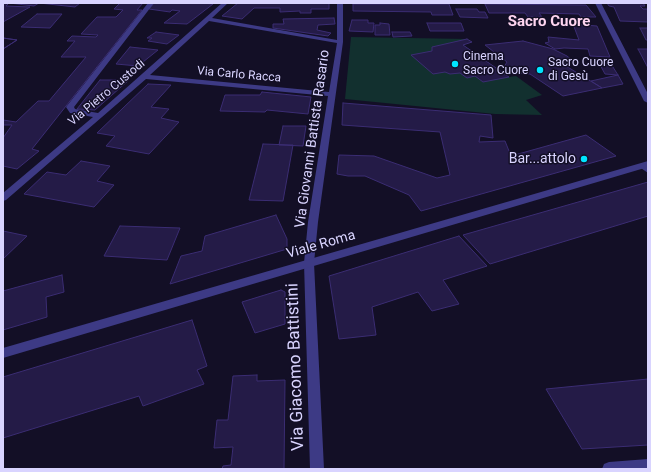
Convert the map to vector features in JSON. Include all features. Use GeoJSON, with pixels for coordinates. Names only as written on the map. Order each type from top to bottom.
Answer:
{"type":"FeatureCollection","features":[{"type":"Feature","properties":{"kind":"street"},"geometry":{"type":"LineString","coordinates":[[98,115],[73,111],[70,107],[151,3]]}},
{"type":"Feature","properties":{"kind":"street","name":"Via Pietro Custodi"},"geometry":{"type":"LineString","coordinates":[[3,198],[144,77],[224,3]]}},
{"type":"Feature","properties":{"kind":"street","name":"Via Giovanni Battista Rasario"},"geometry":{"type":"LineString","coordinates":[[309,263],[313,222],[340,42],[340,3]]}},
{"type":"Feature","properties":{"kind":"street"},"geometry":{"type":"LineString","coordinates":[[598,3],[648,101]]}},
{"type":"Feature","properties":{"kind":"street","name":"Via Giovanni Battista Rasario"},"geometry":{"type":"LineString","coordinates":[[207,19],[340,42]]}},
{"type":"Feature","properties":{"kind":"street","name":"Via Carlo Racca"},"geometry":{"type":"LineString","coordinates":[[144,77],[332,94]]}},
{"type":"Feature","properties":{"kind":"street","name":"Viale Roma"},"geometry":{"type":"LineString","coordinates":[[3,354],[309,263],[646,167]]}},
{"type":"Feature","properties":{"kind":"street","name":"Via Giacomo Battistini"},"geometry":{"type":"LineString","coordinates":[[309,263],[317,469]]}},
{"type":"Feature","properties":{"kind":"street"},"geometry":{"type":"LineString","coordinates":[[608,469],[648,466]]}},
{"type":"Feature","properties":{"kind":"green space"},"geometry":{"type":"Polygon","coordinates":[[[351,37],[467,39],[472,42],[463,45],[509,77],[516,76],[542,95],[526,100],[542,115],[495,114],[345,99],[351,37]]]}},
{"type":"Feature","properties":{"kind":"building"},"geometry":{"type":"Polygon","coordinates":[[[3,3],[9,3],[6,6],[30,7],[3,22],[3,3]]]}},
{"type":"Feature","properties":{"kind":"building"},"geometry":{"type":"Polygon","coordinates":[[[9,3],[39,3],[34,6],[9,3]]]}},
{"type":"Feature","properties":{"kind":"building"},"geometry":{"type":"Polygon","coordinates":[[[39,3],[80,3],[75,7],[39,3]]]}},
{"type":"Feature","properties":{"kind":"building"},"geometry":{"type":"Polygon","coordinates":[[[120,3],[143,3],[137,10],[142,10],[32,149],[39,151],[17,169],[3,166],[3,138],[12,125],[3,125],[3,120],[16,122],[38,101],[49,101],[86,57],[61,57],[75,41],[67,41],[72,36],[96,37],[98,35],[81,34],[97,17],[116,17],[123,10],[114,9],[120,3]]]}},
{"type":"Feature","properties":{"kind":"building"},"geometry":{"type":"Polygon","coordinates":[[[154,3],[213,4],[187,24],[164,23],[180,11],[172,10],[170,12],[149,9],[154,3]]]}},
{"type":"Feature","properties":{"kind":"building"},"geometry":{"type":"Polygon","coordinates":[[[238,3],[329,3],[329,9],[311,9],[311,13],[300,13],[300,11],[280,12],[280,8],[254,8],[242,19],[222,16],[238,3]]]}},
{"type":"Feature","properties":{"kind":"building"},"geometry":{"type":"Polygon","coordinates":[[[607,3],[643,3],[645,6],[640,6],[648,11],[648,22],[620,21],[614,7],[609,6],[607,3]]]}},
{"type":"Feature","properties":{"kind":"building"},"geometry":{"type":"Polygon","coordinates":[[[353,4],[449,4],[453,15],[432,15],[431,12],[353,11],[353,4]]]}},
{"type":"Feature","properties":{"kind":"building"},"geometry":{"type":"Polygon","coordinates":[[[485,4],[586,5],[596,17],[581,17],[579,14],[539,13],[542,17],[528,17],[525,13],[489,13],[485,4]]]}},
{"type":"Feature","properties":{"kind":"building"},"geometry":{"type":"Polygon","coordinates":[[[456,9],[477,9],[479,12],[485,12],[488,18],[460,17],[456,9]]]}},
{"type":"Feature","properties":{"kind":"building"},"geometry":{"type":"Polygon","coordinates":[[[37,14],[62,14],[50,28],[21,27],[37,14]]]}},
{"type":"Feature","properties":{"kind":"building"},"geometry":{"type":"Polygon","coordinates":[[[334,18],[335,24],[318,25],[317,30],[331,33],[328,36],[273,28],[273,24],[284,24],[283,19],[334,18]]]}},
{"type":"Feature","properties":{"kind":"building"},"geometry":{"type":"Polygon","coordinates":[[[352,20],[368,20],[368,23],[374,23],[373,32],[349,31],[352,20]]]}},
{"type":"Feature","properties":{"kind":"building"},"geometry":{"type":"Polygon","coordinates":[[[380,23],[389,24],[390,35],[375,35],[375,25],[380,25],[380,23]]]}},
{"type":"Feature","properties":{"kind":"building"},"geometry":{"type":"Polygon","coordinates":[[[427,23],[461,23],[464,31],[430,31],[427,23]]]}},
{"type":"Feature","properties":{"kind":"building"},"geometry":{"type":"Polygon","coordinates":[[[573,24],[597,26],[610,57],[590,56],[588,49],[555,49],[545,43],[549,42],[548,37],[579,40],[573,24]]]}},
{"type":"Feature","properties":{"kind":"building"},"geometry":{"type":"Polygon","coordinates":[[[640,28],[648,28],[648,40],[646,40],[640,28]]]}},
{"type":"Feature","properties":{"kind":"building"},"geometry":{"type":"Polygon","coordinates":[[[156,32],[179,35],[167,44],[148,41],[152,38],[147,38],[156,32]]]}},
{"type":"Feature","properties":{"kind":"building"},"geometry":{"type":"Polygon","coordinates":[[[392,32],[410,32],[412,36],[393,37],[392,32]]]}},
{"type":"Feature","properties":{"kind":"building"},"geometry":{"type":"Polygon","coordinates":[[[3,38],[17,40],[3,49],[3,38]]]}},
{"type":"Feature","properties":{"kind":"building"},"geometry":{"type":"Polygon","coordinates":[[[3,38],[17,40],[3,49],[3,38]]]}},
{"type":"Feature","properties":{"kind":"building","name":"Cinema Sacro Cuore"},"geometry":{"type":"Polygon","coordinates":[[[467,39],[472,42],[463,45],[509,77],[483,82],[475,76],[467,78],[460,73],[450,74],[445,72],[433,74],[411,55],[432,51],[432,47],[467,39]]]}},
{"type":"Feature","properties":{"kind":"building","name":"Sacro Cuore di Gesù"},"geometry":{"type":"Polygon","coordinates":[[[523,41],[553,49],[567,56],[573,61],[566,66],[602,88],[563,96],[530,74],[510,73],[504,67],[507,62],[485,45],[523,41]]]}},
{"type":"Feature","properties":{"kind":"building"},"geometry":{"type":"Polygon","coordinates":[[[130,47],[158,50],[138,66],[116,64],[130,47]]]}},
{"type":"Feature","properties":{"kind":"building"},"geometry":{"type":"Polygon","coordinates":[[[638,49],[648,49],[648,68],[638,49]]]}},
{"type":"Feature","properties":{"kind":"building"},"geometry":{"type":"Polygon","coordinates":[[[599,63],[611,64],[618,75],[605,74],[599,63]]]}},
{"type":"Feature","properties":{"kind":"building"},"geometry":{"type":"Polygon","coordinates":[[[618,75],[623,84],[602,88],[591,81],[618,75]]]}},
{"type":"Feature","properties":{"kind":"building"},"geometry":{"type":"Polygon","coordinates":[[[100,80],[129,80],[95,110],[77,109],[100,80]]]}},
{"type":"Feature","properties":{"kind":"building"},"geometry":{"type":"Polygon","coordinates":[[[148,84],[171,85],[151,107],[169,109],[161,118],[179,122],[149,154],[106,146],[115,136],[97,133],[148,84]]]}},
{"type":"Feature","properties":{"kind":"building"},"geometry":{"type":"Polygon","coordinates":[[[262,92],[311,97],[308,114],[267,110],[265,112],[220,111],[225,95],[260,95],[262,92]]]}},
{"type":"Feature","properties":{"kind":"building"},"geometry":{"type":"Polygon","coordinates":[[[343,103],[491,115],[493,138],[480,136],[479,142],[505,141],[511,156],[586,135],[616,156],[421,211],[409,195],[365,176],[348,176],[337,174],[339,155],[374,156],[437,178],[450,175],[440,132],[342,125],[343,103]]]}},
{"type":"Feature","properties":{"kind":"building"},"geometry":{"type":"Polygon","coordinates":[[[283,126],[306,126],[303,146],[279,145],[283,126]]]}},
{"type":"Feature","properties":{"kind":"building"},"geometry":{"type":"Polygon","coordinates":[[[263,144],[293,145],[283,201],[249,200],[263,144]]]}},
{"type":"Feature","properties":{"kind":"building"},"geometry":{"type":"Polygon","coordinates":[[[81,161],[110,166],[97,181],[114,185],[94,207],[24,194],[47,172],[66,175],[81,161]]]}},
{"type":"Feature","properties":{"kind":"building"},"geometry":{"type":"Polygon","coordinates":[[[648,182],[648,216],[490,264],[463,235],[648,182]]]}},
{"type":"Feature","properties":{"kind":"building"},"geometry":{"type":"Polygon","coordinates":[[[276,215],[287,239],[287,249],[170,284],[181,256],[202,251],[205,236],[276,215]]]}},
{"type":"Feature","properties":{"kind":"building"},"geometry":{"type":"Polygon","coordinates":[[[120,226],[180,228],[167,260],[104,256],[120,226]]]}},
{"type":"Feature","properties":{"kind":"building"},"geometry":{"type":"Polygon","coordinates":[[[3,231],[27,236],[3,259],[3,231]]]}},
{"type":"Feature","properties":{"kind":"building"},"geometry":{"type":"Polygon","coordinates":[[[459,236],[487,266],[443,280],[459,304],[432,311],[418,292],[372,307],[376,335],[339,339],[329,276],[459,236]]]}},
{"type":"Feature","properties":{"kind":"building"},"geometry":{"type":"Polygon","coordinates":[[[62,275],[64,292],[46,297],[47,317],[3,330],[3,291],[62,275]]]}},
{"type":"Feature","properties":{"kind":"building"},"geometry":{"type":"Polygon","coordinates":[[[281,290],[285,292],[285,324],[255,333],[242,302],[281,290]]]}},
{"type":"Feature","properties":{"kind":"building"},"geometry":{"type":"Polygon","coordinates":[[[192,320],[207,366],[197,370],[204,384],[143,406],[139,396],[3,438],[3,377],[192,320]]]}},
{"type":"Feature","properties":{"kind":"building"},"geometry":{"type":"Polygon","coordinates":[[[257,375],[257,381],[285,380],[284,469],[222,469],[223,466],[231,465],[233,447],[214,448],[217,420],[228,420],[233,376],[257,375]]]}},
{"type":"Feature","properties":{"kind":"building"},"geometry":{"type":"Polygon","coordinates":[[[648,379],[648,445],[582,449],[546,389],[648,379]]]}},
{"type":"Feature","properties":{"kind":"place","name":"Cinema Sacro Cuore"},"geometry":{"type":"Point","coordinates":[455,64]}},
{"type":"Feature","properties":{"kind":"place","name":"Sacro Cuore di Gesù"},"geometry":{"type":"Point","coordinates":[540,70]}},
{"type":"Feature","properties":{"kind":"place","name":"Bar...attolo"},"geometry":{"type":"Point","coordinates":[584,159]}},
{"type":"Feature","properties":{"kind":"district","name":"Sacro Cuore"},"geometry":{"type":"Point","coordinates":[549,22]}}]}
